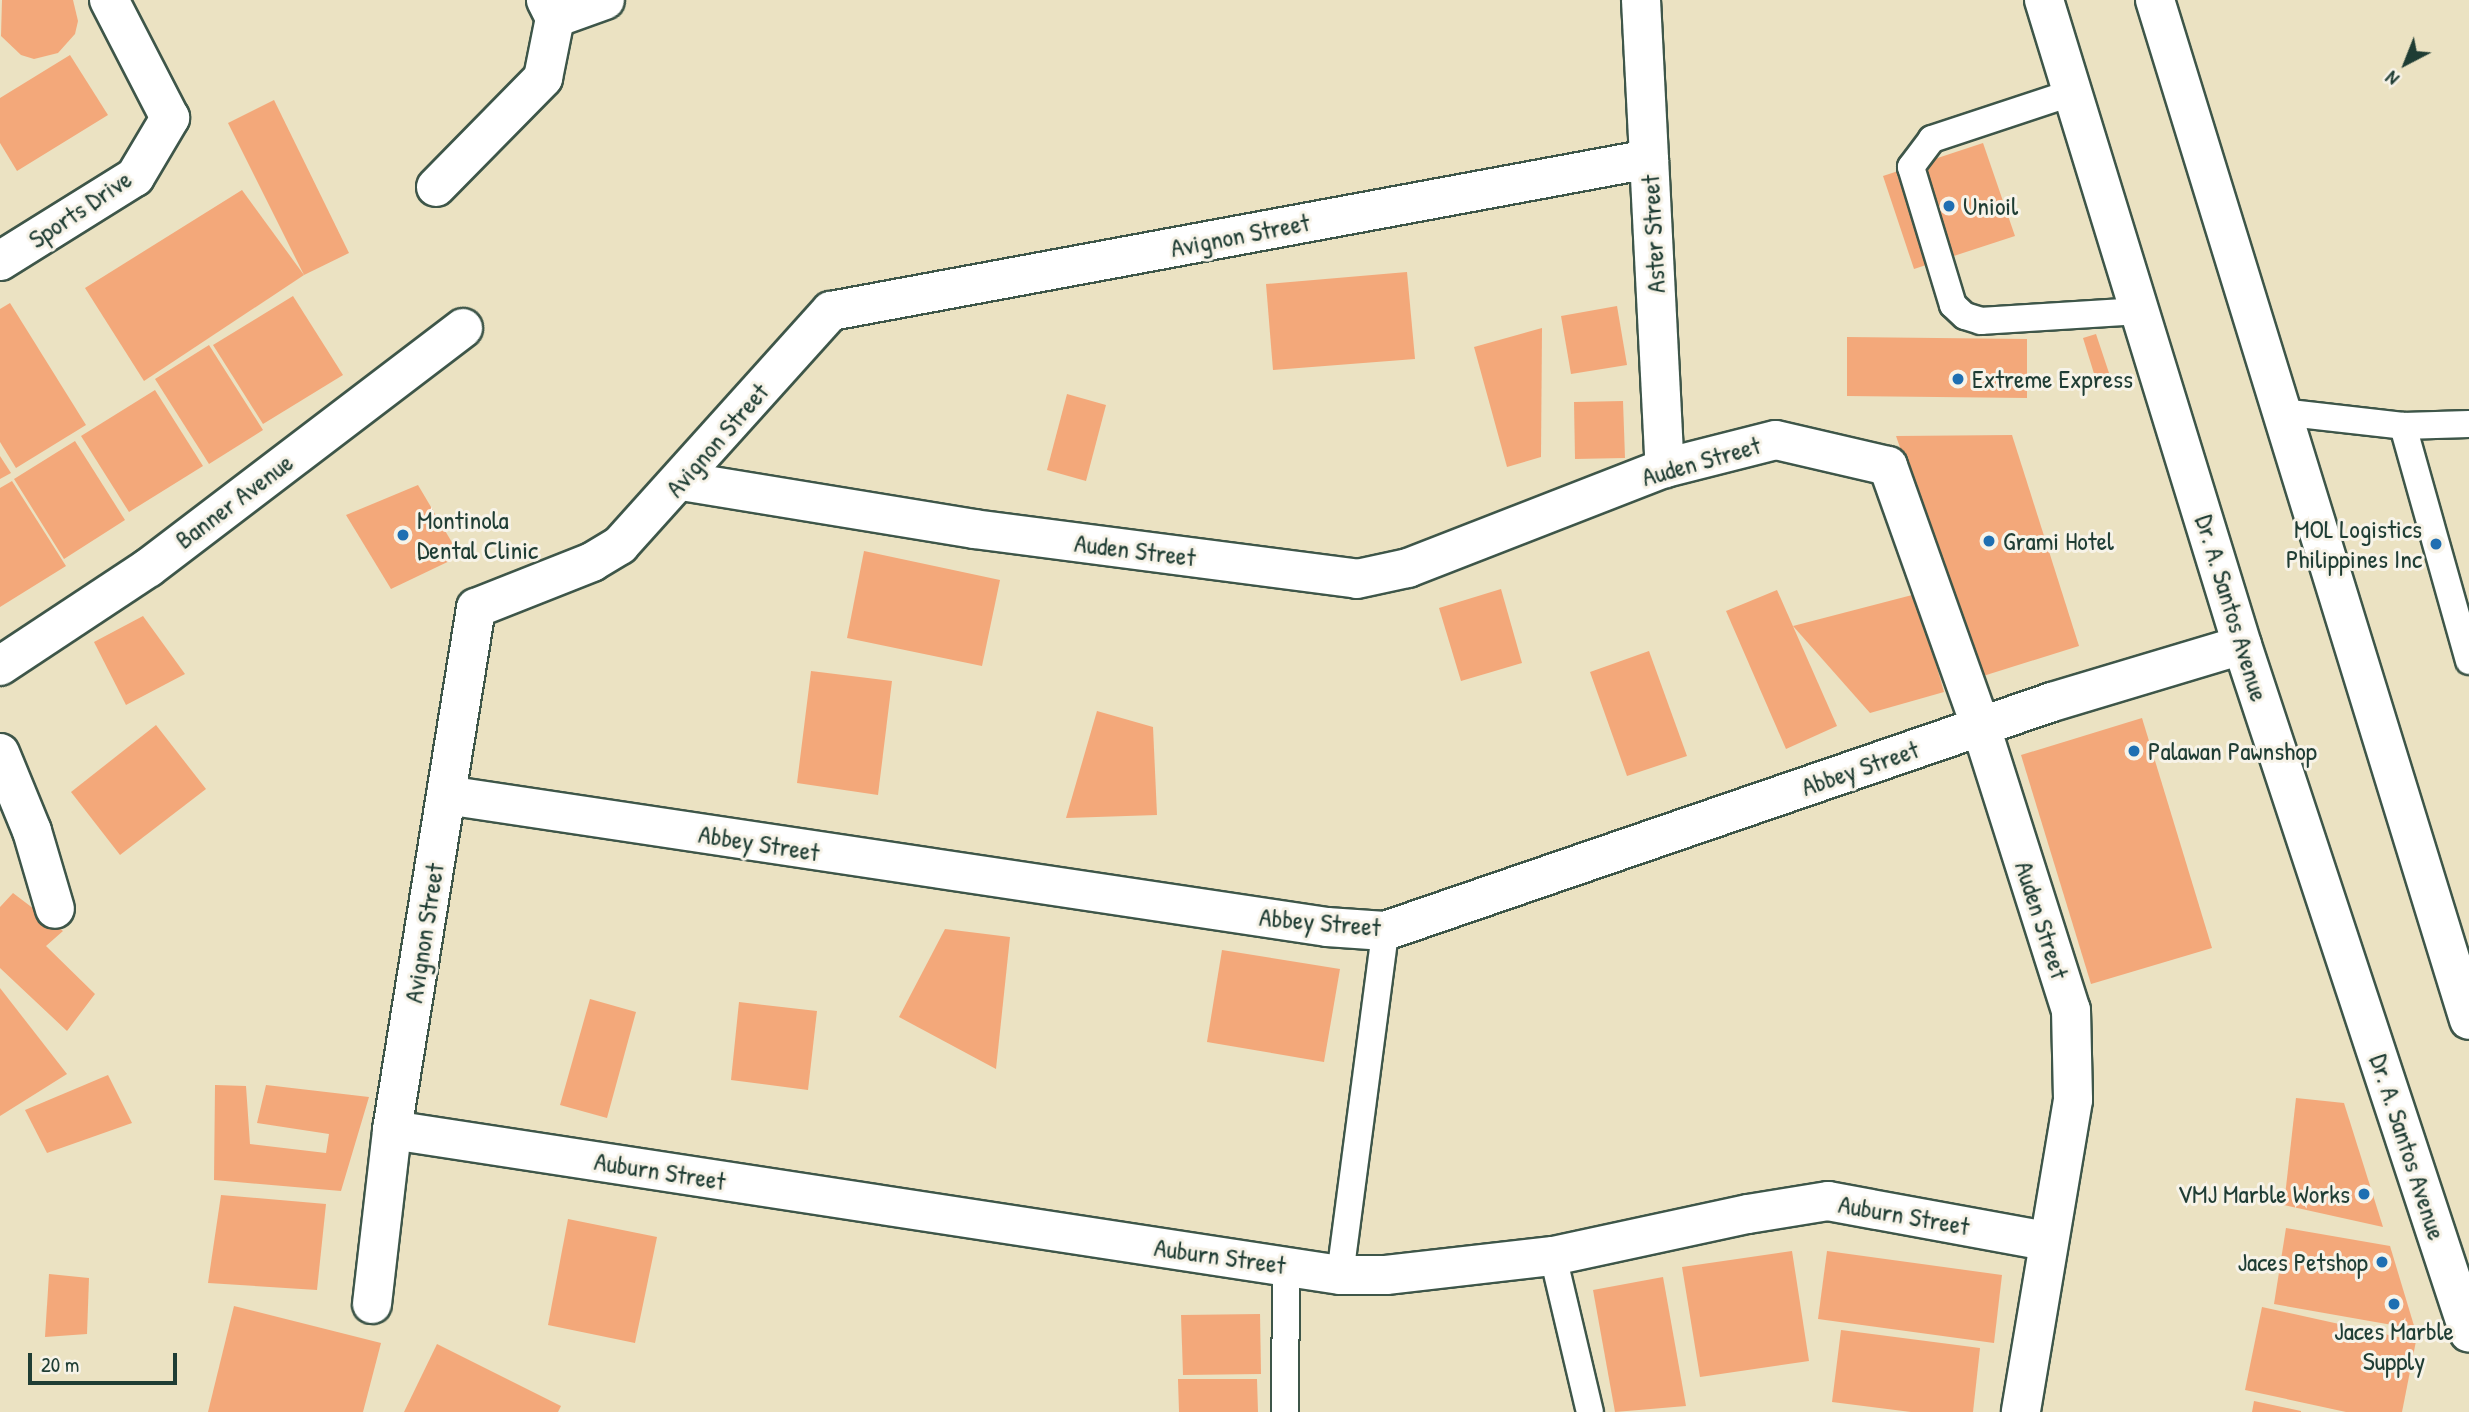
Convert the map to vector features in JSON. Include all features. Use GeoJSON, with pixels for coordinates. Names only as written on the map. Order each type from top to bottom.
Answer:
{"type":"FeatureCollection","features":[{"type":"Feature","properties":{"kind":"street","name":"Sports Drive"},"geometry":{"type":"LineString","coordinates":[[0,261],[135,177],[170,118],[109,0]]}},
{"type":"Feature","properties":{"kind":"street"},"geometry":{"type":"LineString","coordinates":[[436,187],[543,78],[550,9],[605,0]]}},
{"type":"Feature","properties":{"kind":"street","name":"Aster Street"},"geometry":{"type":"LineString","coordinates":[[1641,0],[1665,468]]}},
{"type":"Feature","properties":{"kind":"street","name":"Dr. A. Santos Avenue"},"geometry":{"type":"LineString","coordinates":[[2044,0],[2242,645],[2469,1333]]}},
{"type":"Feature","properties":{"kind":"street"},"geometry":{"type":"LineString","coordinates":[[2155,0],[2469,1020]]}},
{"type":"Feature","properties":{"kind":"street","name":"Avignon Street"},"geometry":{"type":"LineString","coordinates":[[372,1304],[392,1130],[476,608],[592,562],[620,545],[682,481],[831,311],[1649,159]]}},
{"type":"Feature","properties":{"kind":"street","name":"Banner Avenue"},"geometry":{"type":"LineString","coordinates":[[0,666],[148,568],[463,328]]}},
{"type":"Feature","properties":{"kind":"street","name":"Auden Street"},"geometry":{"type":"LineString","coordinates":[[682,481],[974,529],[1357,579],[1408,568],[1665,468],[1776,440],[1888,467],[1981,727],[2071,1010],[2073,1100],[2047,1241],[2021,1412]]}},
{"type":"Feature","properties":{"kind":"street","name":"Abbey Street"},"geometry":{"type":"LineString","coordinates":[[446,795],[1313,925],[1385,931],[1981,727],[2242,645]]}},
{"type":"Feature","properties":{"kind":"street"},"geometry":{"type":"LineString","coordinates":[[0,753],[32,831],[55,909]]}},
{"type":"Feature","properties":{"kind":"street","name":"Auburn Street"},"geometry":{"type":"LineString","coordinates":[[392,1130],[1340,1275],[1386,1275],[1553,1255],[1748,1213],[1828,1201],[2047,1241]]}},
{"type":"Feature","properties":{"kind":"lane"},"geometry":{"type":"LineString","coordinates":[[2074,92],[1932,139],[1911,167],[1953,305],[1965,316],[1981,321],[2138,311]]}},
{"type":"Feature","properties":{"kind":"lane"},"geometry":{"type":"LineString","coordinates":[[2281,412],[2403,426],[2469,424]]}},
{"type":"Feature","properties":{"kind":"lane"},"geometry":{"type":"LineString","coordinates":[[2403,426],[2469,661]]}},
{"type":"Feature","properties":{"kind":"lane"},"geometry":{"type":"LineString","coordinates":[[1340,1275],[1385,931]]}},
{"type":"Feature","properties":{"kind":"lane"},"geometry":{"type":"LineString","coordinates":[[1553,1255],[1590,1412]]}},
{"type":"Feature","properties":{"kind":"lane"},"geometry":{"type":"LineString","coordinates":[[1285,1412],[1286,1266]]}},
{"type":"Feature","properties":{"kind":"building"},"geometry":{"type":"Polygon","coordinates":[[[2,0],[73,0],[78,21],[75,34],[58,53],[34,59],[21,55],[1,36],[2,0]]]}},
{"type":"Feature","properties":{"kind":"building"},"geometry":{"type":"Polygon","coordinates":[[[70,55],[108,115],[17,171],[0,143],[0,98],[70,55]]]}},
{"type":"Feature","properties":{"kind":"building"},"geometry":{"type":"Polygon","coordinates":[[[274,100],[349,253],[304,275],[228,123],[274,100]]]}},
{"type":"Feature","properties":{"kind":"building","name":"Unioil"},"geometry":{"type":"Polygon","coordinates":[[[1983,143],[2015,236],[1914,269],[1883,176],[1983,143]]]}},
{"type":"Feature","properties":{"kind":"building"},"geometry":{"type":"Polygon","coordinates":[[[242,190],[304,275],[144,381],[85,288],[242,190]]]}},
{"type":"Feature","properties":{"kind":"building"},"geometry":{"type":"Polygon","coordinates":[[[1407,272],[1415,359],[1273,370],[1266,284],[1407,272]]]}},
{"type":"Feature","properties":{"kind":"building"},"geometry":{"type":"Polygon","coordinates":[[[293,296],[343,375],[263,424],[213,345],[293,296]]]}},
{"type":"Feature","properties":{"kind":"building"},"geometry":{"type":"Polygon","coordinates":[[[10,303],[86,425],[16,468],[0,442],[0,309],[10,303]]]}},
{"type":"Feature","properties":{"kind":"building"},"geometry":{"type":"Polygon","coordinates":[[[1617,306],[1627,365],[1571,374],[1561,316],[1617,306]]]}},
{"type":"Feature","properties":{"kind":"building"},"geometry":{"type":"Polygon","coordinates":[[[1542,328],[1541,457],[1507,467],[1474,347],[1542,328]]]}},
{"type":"Feature","properties":{"kind":"building"},"geometry":{"type":"Polygon","coordinates":[[[2096,334],[2110,376],[2096,380],[2083,338],[2096,334]]]}},
{"type":"Feature","properties":{"kind":"building"},"geometry":{"type":"Polygon","coordinates":[[[1847,337],[2027,339],[2027,398],[1847,396],[1847,337]]]}},
{"type":"Feature","properties":{"kind":"building"},"geometry":{"type":"Polygon","coordinates":[[[209,345],[263,430],[209,464],[155,379],[209,345]]]}},
{"type":"Feature","properties":{"kind":"building"},"geometry":{"type":"Polygon","coordinates":[[[155,390],[203,466],[129,512],[81,436],[155,390]]]}},
{"type":"Feature","properties":{"kind":"building"},"geometry":{"type":"Polygon","coordinates":[[[1067,394],[1106,405],[1086,481],[1047,470],[1067,394]]]}},
{"type":"Feature","properties":{"kind":"building"},"geometry":{"type":"Polygon","coordinates":[[[1623,401],[1625,458],[1575,459],[1574,402],[1623,401]]]}},
{"type":"Feature","properties":{"kind":"building","name":"Grami Hotel"},"geometry":{"type":"Polygon","coordinates":[[[2012,435],[2079,646],[1980,677],[1896,436],[2012,435]]]}},
{"type":"Feature","properties":{"kind":"building"},"geometry":{"type":"Polygon","coordinates":[[[75,441],[125,520],[64,559],[14,479],[75,441]]]}},
{"type":"Feature","properties":{"kind":"building"},"geometry":{"type":"Polygon","coordinates":[[[0,456],[11,473],[0,479],[0,456]]]}},
{"type":"Feature","properties":{"kind":"building"},"geometry":{"type":"Polygon","coordinates":[[[12,481],[66,566],[0,607],[0,488],[12,481]]]}},
{"type":"Feature","properties":{"kind":"building","name":"Montinola Dental Clinic"},"geometry":{"type":"Polygon","coordinates":[[[418,485],[460,556],[391,589],[346,515],[418,485]]]}},
{"type":"Feature","properties":{"kind":"building"},"geometry":{"type":"Polygon","coordinates":[[[864,551],[1000,580],[982,666],[847,638],[864,551]]]}},
{"type":"Feature","properties":{"kind":"building"},"geometry":{"type":"Polygon","coordinates":[[[1501,589],[1522,663],[1461,681],[1439,608],[1501,589]]]}},
{"type":"Feature","properties":{"kind":"building"},"geometry":{"type":"Polygon","coordinates":[[[1777,590],[1837,726],[1786,749],[1726,611],[1777,590]]]}},
{"type":"Feature","properties":{"kind":"building"},"geometry":{"type":"Polygon","coordinates":[[[1916,594],[1944,692],[1870,713],[1793,626],[1916,594]]]}},
{"type":"Feature","properties":{"kind":"building"},"geometry":{"type":"Polygon","coordinates":[[[143,616],[185,674],[126,705],[94,642],[143,616]]]}},
{"type":"Feature","properties":{"kind":"building"},"geometry":{"type":"Polygon","coordinates":[[[1649,651],[1687,756],[1627,776],[1590,672],[1649,651]]]}},
{"type":"Feature","properties":{"kind":"building"},"geometry":{"type":"Polygon","coordinates":[[[811,671],[892,681],[878,795],[797,783],[811,671]]]}},
{"type":"Feature","properties":{"kind":"building"},"geometry":{"type":"Polygon","coordinates":[[[1097,711],[1153,727],[1157,815],[1066,818],[1097,711]]]}},
{"type":"Feature","properties":{"kind":"building"},"geometry":{"type":"Polygon","coordinates":[[[2142,718],[2212,948],[2091,984],[2021,755],[2142,718]]]}},
{"type":"Feature","properties":{"kind":"building"},"geometry":{"type":"Polygon","coordinates":[[[156,725],[206,789],[120,855],[71,792],[156,725]]]}},
{"type":"Feature","properties":{"kind":"building"},"geometry":{"type":"Polygon","coordinates":[[[13,893],[63,931],[46,946],[95,994],[67,1031],[0,968],[0,907],[13,893]]]}},
{"type":"Feature","properties":{"kind":"building"},"geometry":{"type":"Polygon","coordinates":[[[945,929],[1010,937],[996,1069],[899,1017],[945,929]]]}},
{"type":"Feature","properties":{"kind":"building"},"geometry":{"type":"Polygon","coordinates":[[[1222,950],[1340,969],[1324,1062],[1207,1042],[1222,950]]]}},
{"type":"Feature","properties":{"kind":"building"},"geometry":{"type":"Polygon","coordinates":[[[0,988],[67,1074],[0,1116],[0,988]]]}},
{"type":"Feature","properties":{"kind":"building"},"geometry":{"type":"Polygon","coordinates":[[[590,999],[636,1012],[607,1118],[560,1105],[590,999]]]}},
{"type":"Feature","properties":{"kind":"building"},"geometry":{"type":"Polygon","coordinates":[[[739,1002],[817,1011],[808,1090],[731,1080],[739,1002]]]}},
{"type":"Feature","properties":{"kind":"building"},"geometry":{"type":"Polygon","coordinates":[[[108,1075],[132,1123],[47,1153],[25,1110],[108,1075]]]}},
{"type":"Feature","properties":{"kind":"building"},"geometry":{"type":"Polygon","coordinates":[[[215,1085],[246,1086],[250,1144],[326,1153],[329,1134],[257,1123],[266,1085],[369,1097],[341,1191],[214,1180],[215,1085]]]}},
{"type":"Feature","properties":{"kind":"building"},"geometry":{"type":"Polygon","coordinates":[[[2296,1098],[2344,1103],[2383,1227],[2284,1205],[2296,1098]]]}},
{"type":"Feature","properties":{"kind":"building"},"geometry":{"type":"Polygon","coordinates":[[[221,1195],[326,1204],[317,1290],[208,1283],[221,1195]]]}},
{"type":"Feature","properties":{"kind":"building"},"geometry":{"type":"Polygon","coordinates":[[[568,1219],[657,1237],[635,1343],[548,1325],[568,1219]]]}},
{"type":"Feature","properties":{"kind":"building"},"geometry":{"type":"Polygon","coordinates":[[[2286,1228],[2390,1246],[2415,1329],[2274,1304],[2286,1228]]]}},
{"type":"Feature","properties":{"kind":"building"},"geometry":{"type":"Polygon","coordinates":[[[1792,1251],[1809,1361],[1700,1377],[1682,1267],[1792,1251]]]}},
{"type":"Feature","properties":{"kind":"building"},"geometry":{"type":"Polygon","coordinates":[[[1827,1251],[2002,1275],[1994,1343],[1818,1319],[1827,1251]]]}},
{"type":"Feature","properties":{"kind":"building"},"geometry":{"type":"Polygon","coordinates":[[[49,1274],[89,1278],[87,1334],[45,1337],[49,1274]]]}},
{"type":"Feature","properties":{"kind":"building"},"geometry":{"type":"Polygon","coordinates":[[[1663,1277],[1686,1406],[1615,1412],[1593,1290],[1663,1277]]]}},
{"type":"Feature","properties":{"kind":"building"},"geometry":{"type":"Polygon","coordinates":[[[234,1306],[381,1343],[363,1412],[208,1412],[234,1306]]]}},
{"type":"Feature","properties":{"kind":"building"},"geometry":{"type":"Polygon","coordinates":[[[2262,1307],[2416,1341],[2402,1412],[2346,1412],[2245,1390],[2262,1307]]]}},
{"type":"Feature","properties":{"kind":"building"},"geometry":{"type":"Polygon","coordinates":[[[1260,1314],[1261,1374],[1183,1375],[1181,1315],[1260,1314]]]}},
{"type":"Feature","properties":{"kind":"building"},"geometry":{"type":"Polygon","coordinates":[[[1841,1330],[1980,1348],[1973,1412],[1911,1412],[1832,1402],[1841,1330]]]}},
{"type":"Feature","properties":{"kind":"building"},"geometry":{"type":"Polygon","coordinates":[[[437,1344],[561,1406],[558,1412],[404,1412],[437,1344]]]}},
{"type":"Feature","properties":{"kind":"building"},"geometry":{"type":"Polygon","coordinates":[[[1178,1379],[1257,1379],[1258,1412],[1179,1412],[1178,1379]]]}},
{"type":"Feature","properties":{"kind":"building"},"geometry":{"type":"Polygon","coordinates":[[[2254,1401],[2301,1411],[2301,1412],[2252,1412],[2254,1401]]]}},
{"type":"Feature","properties":{"kind":"place","name":"Unioil"},"geometry":{"type":"Point","coordinates":[1949,206]}},
{"type":"Feature","properties":{"kind":"place","name":"Extreme Express"},"geometry":{"type":"Point","coordinates":[1958,379]}},
{"type":"Feature","properties":{"kind":"place","name":"Montinola Dental Clinic"},"geometry":{"type":"Point","coordinates":[403,535]}},
{"type":"Feature","properties":{"kind":"place","name":"Grami Hotel"},"geometry":{"type":"Point","coordinates":[1989,541]}},
{"type":"Feature","properties":{"kind":"place","name":"MOL Logistics Philippines Inc"},"geometry":{"type":"Point","coordinates":[2436,544]}},
{"type":"Feature","properties":{"kind":"place","name":"Palawan Pawnshop"},"geometry":{"type":"Point","coordinates":[2134,751]}},
{"type":"Feature","properties":{"kind":"place","name":"VMJ Marble Works"},"geometry":{"type":"Point","coordinates":[2364,1194]}},
{"type":"Feature","properties":{"kind":"place","name":"Jaces Petshop"},"geometry":{"type":"Point","coordinates":[2382,1262]}},
{"type":"Feature","properties":{"kind":"place","name":"Jaces Marble Supply"},"geometry":{"type":"Point","coordinates":[2394,1304]}}]}
